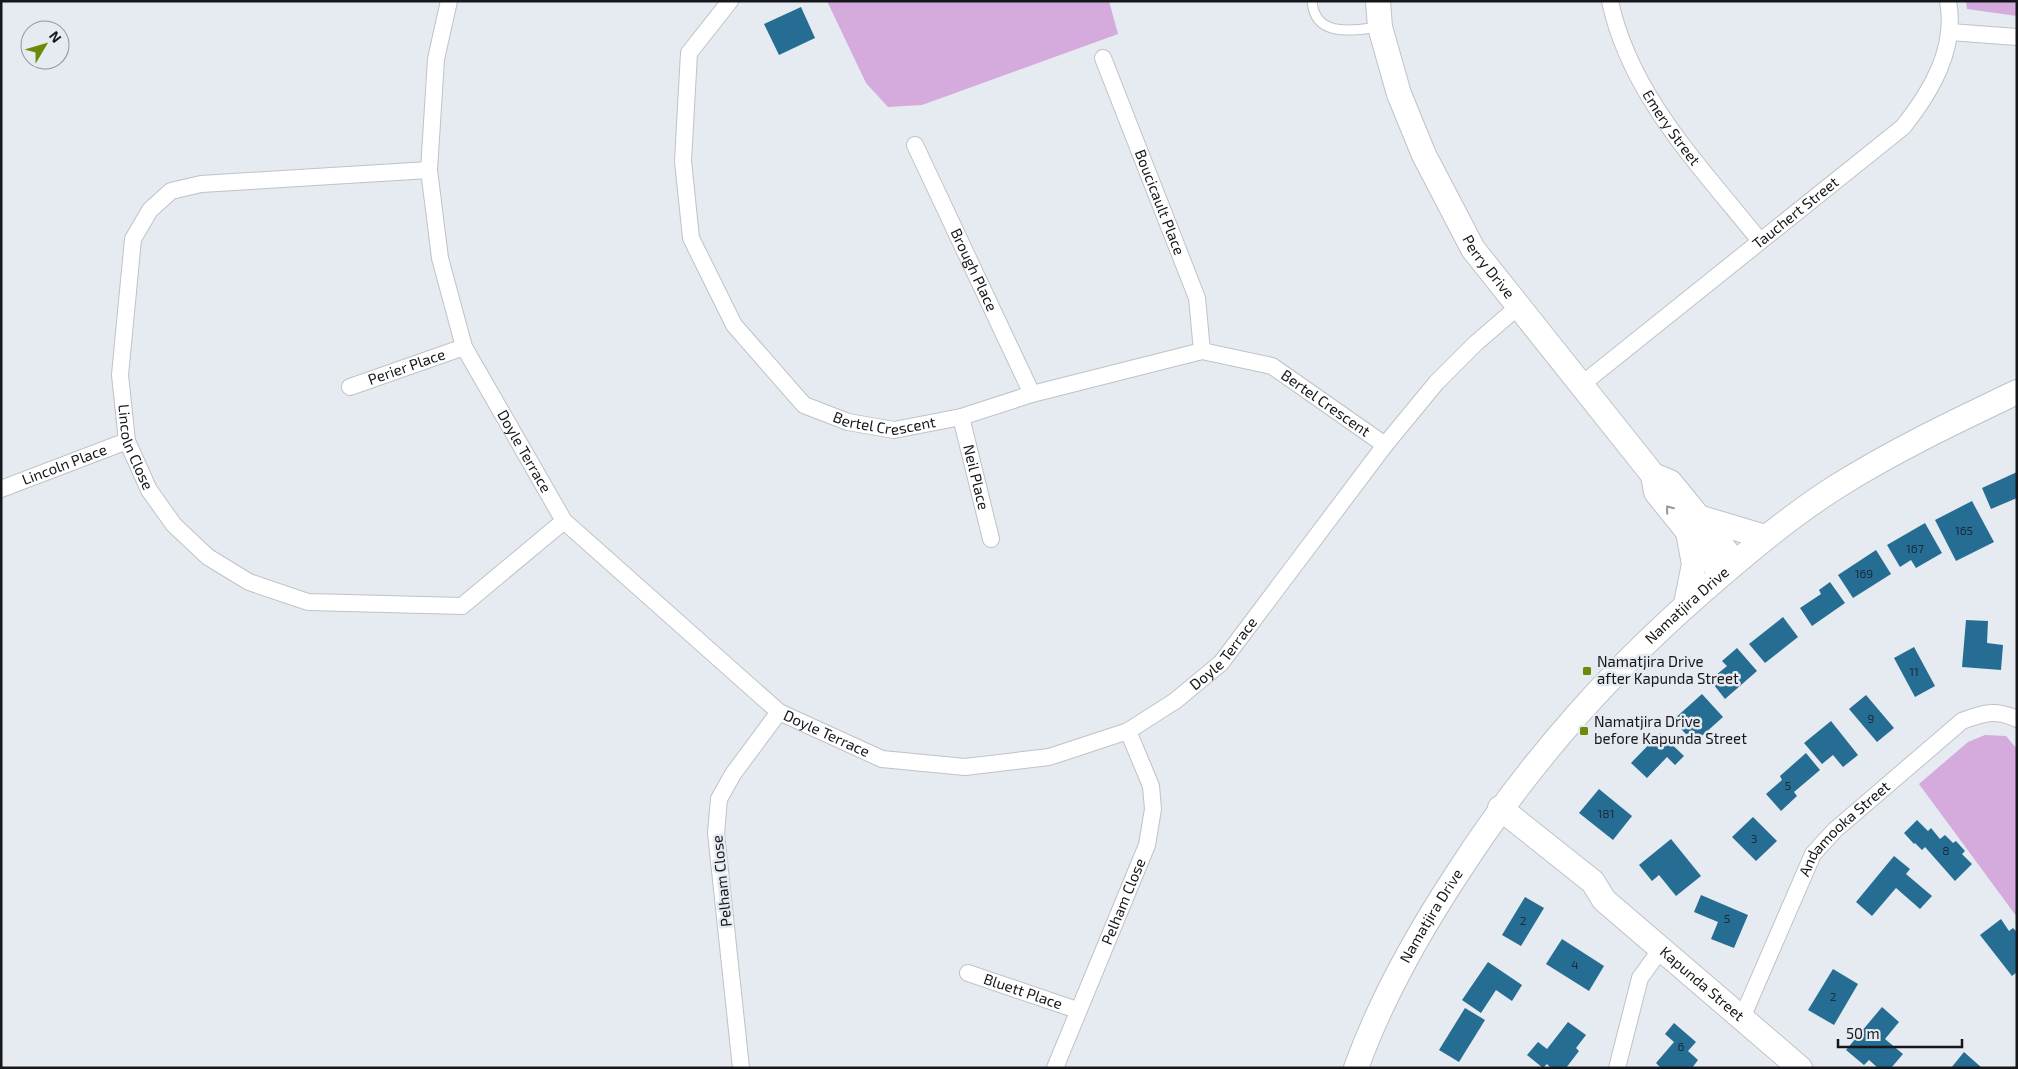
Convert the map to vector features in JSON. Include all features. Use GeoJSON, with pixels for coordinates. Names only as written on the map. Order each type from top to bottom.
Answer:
{"type":"FeatureCollection","features":[{"type":"Feature","properties":{"kind":"street","name":"Doyle Terrace"},"geometry":{"type":"LineString","coordinates":[[449,1],[436,59],[429,170],[440,258],[464,347],[564,521],[778,712],[882,759],[965,767],[1048,757],[1128,731],[1175,701],[1221,663],[1385,445],[1436,383],[1476,343],[1519,306]]}},
{"type":"Feature","properties":{"kind":"street","name":"Bertel Crescent"},"geometry":{"type":"LineString","coordinates":[[730,1],[689,53],[683,161],[691,238],[734,325],[804,405],[848,422],[894,430],[961,417],[1032,394],[1202,351],[1272,366],[1385,445]]}},
{"type":"Feature","properties":{"kind":"street","name":"Perry Drive"},"geometry":{"type":"LineString","coordinates":[[1378,1],[1380,28],[1399,94],[1424,155],[1473,249],[1653,475],[1656,492],[1693,524],[1729,568]]}},
{"type":"Feature","properties":{"kind":"street","name":"Emery Street"},"geometry":{"type":"LineString","coordinates":[[1610,1],[1624,47],[1638,80],[1668,127],[1760,241]]}},
{"type":"Feature","properties":{"kind":"street","name":"Tauchert Street"},"geometry":{"type":"LineString","coordinates":[[1581,385],[1903,127],[1924,100],[1942,63],[1950,32],[1948,1]]}},
{"type":"Feature","properties":{"kind":"street"},"geometry":{"type":"LineString","coordinates":[[1950,32],[2017,37]]}},
{"type":"Feature","properties":{"kind":"street","name":"Boucicault Place"},"geometry":{"type":"LineString","coordinates":[[1103,58],[1197,298],[1202,351]]}},
{"type":"Feature","properties":{"kind":"street","name":"Brough Place"},"geometry":{"type":"LineString","coordinates":[[915,145],[1032,394]]}},
{"type":"Feature","properties":{"kind":"street","name":"Lincoln Close"},"geometry":{"type":"LineString","coordinates":[[429,170],[200,184],[172,191],[150,210],[133,239],[132,249],[120,375],[127,441],[149,490],[169,518],[208,557],[249,582],[308,602],[462,606],[564,521]]}},
{"type":"Feature","properties":{"kind":"street","name":"Perier Place"},"geometry":{"type":"LineString","coordinates":[[350,387],[464,347]]}},
{"type":"Feature","properties":{"kind":"street","name":"Namatjira Drive"},"geometry":{"type":"LineString","coordinates":[[1356,1068],[1372,1025],[1429,917],[1496,814],[1561,731],[1625,662],[1686,604],[1765,537],[1836,487],[1940,429],[2017,392]]}},
{"type":"Feature","properties":{"kind":"street","name":"Neil Place"},"geometry":{"type":"LineString","coordinates":[[961,417],[990,539]]}},
{"type":"Feature","properties":{"kind":"street","name":"Lincoln Place"},"geometry":{"type":"LineString","coordinates":[[1,488],[127,441]]}},
{"type":"Feature","properties":{"kind":"street"},"geometry":{"type":"LineString","coordinates":[[1686,604],[1694,564],[1693,524],[1765,537]]}},
{"type":"Feature","properties":{"kind":"street","name":"Pelham Close"},"geometry":{"type":"LineString","coordinates":[[741,1068],[717,824],[720,799],[733,774],[778,712]]}},
{"type":"Feature","properties":{"kind":"street","name":"Andamooka Street"},"geometry":{"type":"LineString","coordinates":[[1742,1018],[1813,854],[1836,830],[1962,721],[1986,712],[2009,715],[2017,719]]}},
{"type":"Feature","properties":{"kind":"street","name":"Pelham Close"},"geometry":{"type":"LineString","coordinates":[[1055,1068],[1077,1010],[1147,845],[1153,809],[1151,786],[1128,731]]}},
{"type":"Feature","properties":{"kind":"street","name":"Kapunda Street"},"geometry":{"type":"LineString","coordinates":[[1496,814],[1584,894],[1604,900],[1800,1068]]}},
{"type":"Feature","properties":{"kind":"street"},"geometry":{"type":"LineString","coordinates":[[1617,1068],[1640,978],[1661,949]]}},
{"type":"Feature","properties":{"kind":"street","name":"Bluett Place"},"geometry":{"type":"LineString","coordinates":[[968,973],[1077,1010]]}},
{"type":"Feature","properties":{"kind":"lane"},"geometry":{"type":"LineString","coordinates":[[1312,1],[1316,18],[1335,30],[1348,32],[1380,28]]}},
{"type":"Feature","properties":{"kind":"shaded area"},"geometry":{"type":"Polygon","coordinates":[[[827,1],[1109,1],[1118,34],[922,105],[888,107],[866,83],[827,1]]]}},
{"type":"Feature","properties":{"kind":"shaded area"},"geometry":{"type":"Polygon","coordinates":[[[1966,1],[2017,1],[2017,16],[1967,9],[1966,1]]]}},
{"type":"Feature","properties":{"kind":"shaded area"},"geometry":{"type":"Polygon","coordinates":[[[1985,735],[2006,736],[2017,749],[2017,917],[1919,784],[1968,742],[1985,735]]]}},
{"type":"Feature","properties":{"kind":"building"},"geometry":{"type":"Polygon","coordinates":[[[801,7],[815,38],[779,55],[764,24],[801,7]]]}},
{"type":"Feature","properties":{"kind":"building"},"geometry":{"type":"Polygon","coordinates":[[[2017,472],[2017,498],[1991,509],[1982,488],[2017,472]]]}},
{"type":"Feature","properties":{"kind":"building"},"geometry":{"type":"Polygon","coordinates":[[[1972,501],[1994,542],[1956,561],[1935,520],[1972,501]]]}},
{"type":"Feature","properties":{"kind":"building"},"geometry":{"type":"Polygon","coordinates":[[[1925,523],[1942,553],[1916,568],[1911,560],[1900,567],[1887,545],[1925,523]]]}},
{"type":"Feature","properties":{"kind":"building"},"geometry":{"type":"Polygon","coordinates":[[[1876,550],[1891,574],[1853,598],[1838,575],[1876,550]]]}},
{"type":"Feature","properties":{"kind":"building"},"geometry":{"type":"Polygon","coordinates":[[[1830,582],[1845,603],[1812,626],[1800,608],[1821,594],[1819,590],[1830,582]]]}},
{"type":"Feature","properties":{"kind":"building"},"geometry":{"type":"Polygon","coordinates":[[[1783,617],[1798,637],[1765,663],[1749,644],[1783,617]]]}},
{"type":"Feature","properties":{"kind":"building"},"geometry":{"type":"Polygon","coordinates":[[[1966,620],[1988,621],[1987,643],[2003,645],[2001,670],[1962,667],[1966,620]]]}},
{"type":"Feature","properties":{"kind":"building"},"geometry":{"type":"Polygon","coordinates":[[[1914,647],[1935,686],[1915,697],[1894,658],[1914,647]]]}},
{"type":"Feature","properties":{"kind":"building"},"geometry":{"type":"Polygon","coordinates":[[[1737,648],[1757,671],[1725,699],[1710,680],[1727,666],[1722,661],[1737,648]]]}},
{"type":"Feature","properties":{"kind":"building"},"geometry":{"type":"Polygon","coordinates":[[[1702,694],[1723,717],[1694,743],[1673,720],[1702,694]]]}},
{"type":"Feature","properties":{"kind":"building"},"geometry":{"type":"Polygon","coordinates":[[[1866,695],[1894,728],[1877,742],[1849,709],[1866,695]]]}},
{"type":"Feature","properties":{"kind":"building"},"geometry":{"type":"Polygon","coordinates":[[[1831,721],[1858,755],[1843,767],[1833,755],[1822,764],[1804,743],[1831,721]]]}},
{"type":"Feature","properties":{"kind":"building"},"geometry":{"type":"Polygon","coordinates":[[[1660,733],[1684,756],[1675,765],[1667,757],[1647,778],[1631,763],[1660,733]]]}},
{"type":"Feature","properties":{"kind":"building"},"geometry":{"type":"Polygon","coordinates":[[[1806,753],[1820,770],[1794,792],[1797,796],[1781,811],[1766,794],[1782,780],[1780,776],[1806,753]]]}},
{"type":"Feature","properties":{"kind":"building"},"geometry":{"type":"Polygon","coordinates":[[[1599,789],[1632,816],[1613,840],[1579,813],[1599,789]]]}},
{"type":"Feature","properties":{"kind":"building"},"geometry":{"type":"Polygon","coordinates":[[[1753,817],[1777,841],[1756,861],[1732,837],[1753,817]]]}},
{"type":"Feature","properties":{"kind":"building"},"geometry":{"type":"Polygon","coordinates":[[[1917,820],[1928,831],[1931,828],[1940,839],[1945,835],[1953,843],[1956,841],[1965,851],[1962,854],[1972,864],[1955,881],[1925,847],[1922,850],[1904,833],[1917,820]]]}},
{"type":"Feature","properties":{"kind":"building"},"geometry":{"type":"Polygon","coordinates":[[[1671,839],[1701,876],[1676,896],[1659,875],[1652,881],[1639,865],[1671,839]]]}},
{"type":"Feature","properties":{"kind":"building"},"geometry":{"type":"Polygon","coordinates":[[[1894,856],[1910,869],[1906,874],[1932,896],[1920,909],[1896,888],[1872,916],[1856,902],[1894,856]]]}},
{"type":"Feature","properties":{"kind":"building"},"geometry":{"type":"Polygon","coordinates":[[[1701,895],[1748,915],[1734,948],[1711,939],[1718,922],[1694,912],[1701,895]]]}},
{"type":"Feature","properties":{"kind":"building"},"geometry":{"type":"Polygon","coordinates":[[[1525,897],[1544,908],[1521,946],[1502,935],[1525,897]]]}},
{"type":"Feature","properties":{"kind":"building"},"geometry":{"type":"Polygon","coordinates":[[[2001,919],[2009,931],[2013,928],[2017,932],[2017,972],[2012,976],[1980,935],[2001,919]]]}},
{"type":"Feature","properties":{"kind":"building"},"geometry":{"type":"Polygon","coordinates":[[[1562,939],[1604,966],[1589,991],[1546,964],[1562,939]]]}},
{"type":"Feature","properties":{"kind":"building"},"geometry":{"type":"Polygon","coordinates":[[[1488,962],[1522,985],[1512,1001],[1496,990],[1481,1013],[1462,1000],[1488,962]]]}},
{"type":"Feature","properties":{"kind":"building"},"geometry":{"type":"Polygon","coordinates":[[[1833,969],[1858,984],[1834,1025],[1808,1010],[1833,969]]]}},
{"type":"Feature","properties":{"kind":"building"},"geometry":{"type":"Polygon","coordinates":[[[1882,1007],[1899,1022],[1885,1039],[1903,1054],[1891,1068],[1878,1068],[1869,1060],[1864,1065],[1846,1050],[1882,1007]]]}},
{"type":"Feature","properties":{"kind":"building"},"geometry":{"type":"Polygon","coordinates":[[[1465,1008],[1485,1020],[1459,1062],[1439,1050],[1465,1008]]]}},
{"type":"Feature","properties":{"kind":"building"},"geometry":{"type":"Polygon","coordinates":[[[1568,1022],[1586,1035],[1576,1048],[1579,1051],[1566,1068],[1551,1068],[1547,1064],[1543,1068],[1527,1055],[1538,1042],[1547,1049],[1568,1022]]]}},
{"type":"Feature","properties":{"kind":"building"},"geometry":{"type":"Polygon","coordinates":[[[1674,1023],[1696,1042],[1688,1051],[1698,1060],[1692,1068],[1661,1068],[1656,1063],[1674,1042],[1665,1034],[1674,1023]]]}},
{"type":"Feature","properties":{"kind":"building"},"geometry":{"type":"Polygon","coordinates":[[[1964,1052],[1982,1068],[1951,1068],[1964,1052]]]}},
{"type":"Feature","properties":{"kind":"place","name":"Namatjira Drive after Kapunda Street"},"geometry":{"type":"Point","coordinates":[1587,671]}},
{"type":"Feature","properties":{"kind":"place","name":"Namatjira Drive before Kapunda Street"},"geometry":{"type":"Point","coordinates":[1584,731]}}]}
